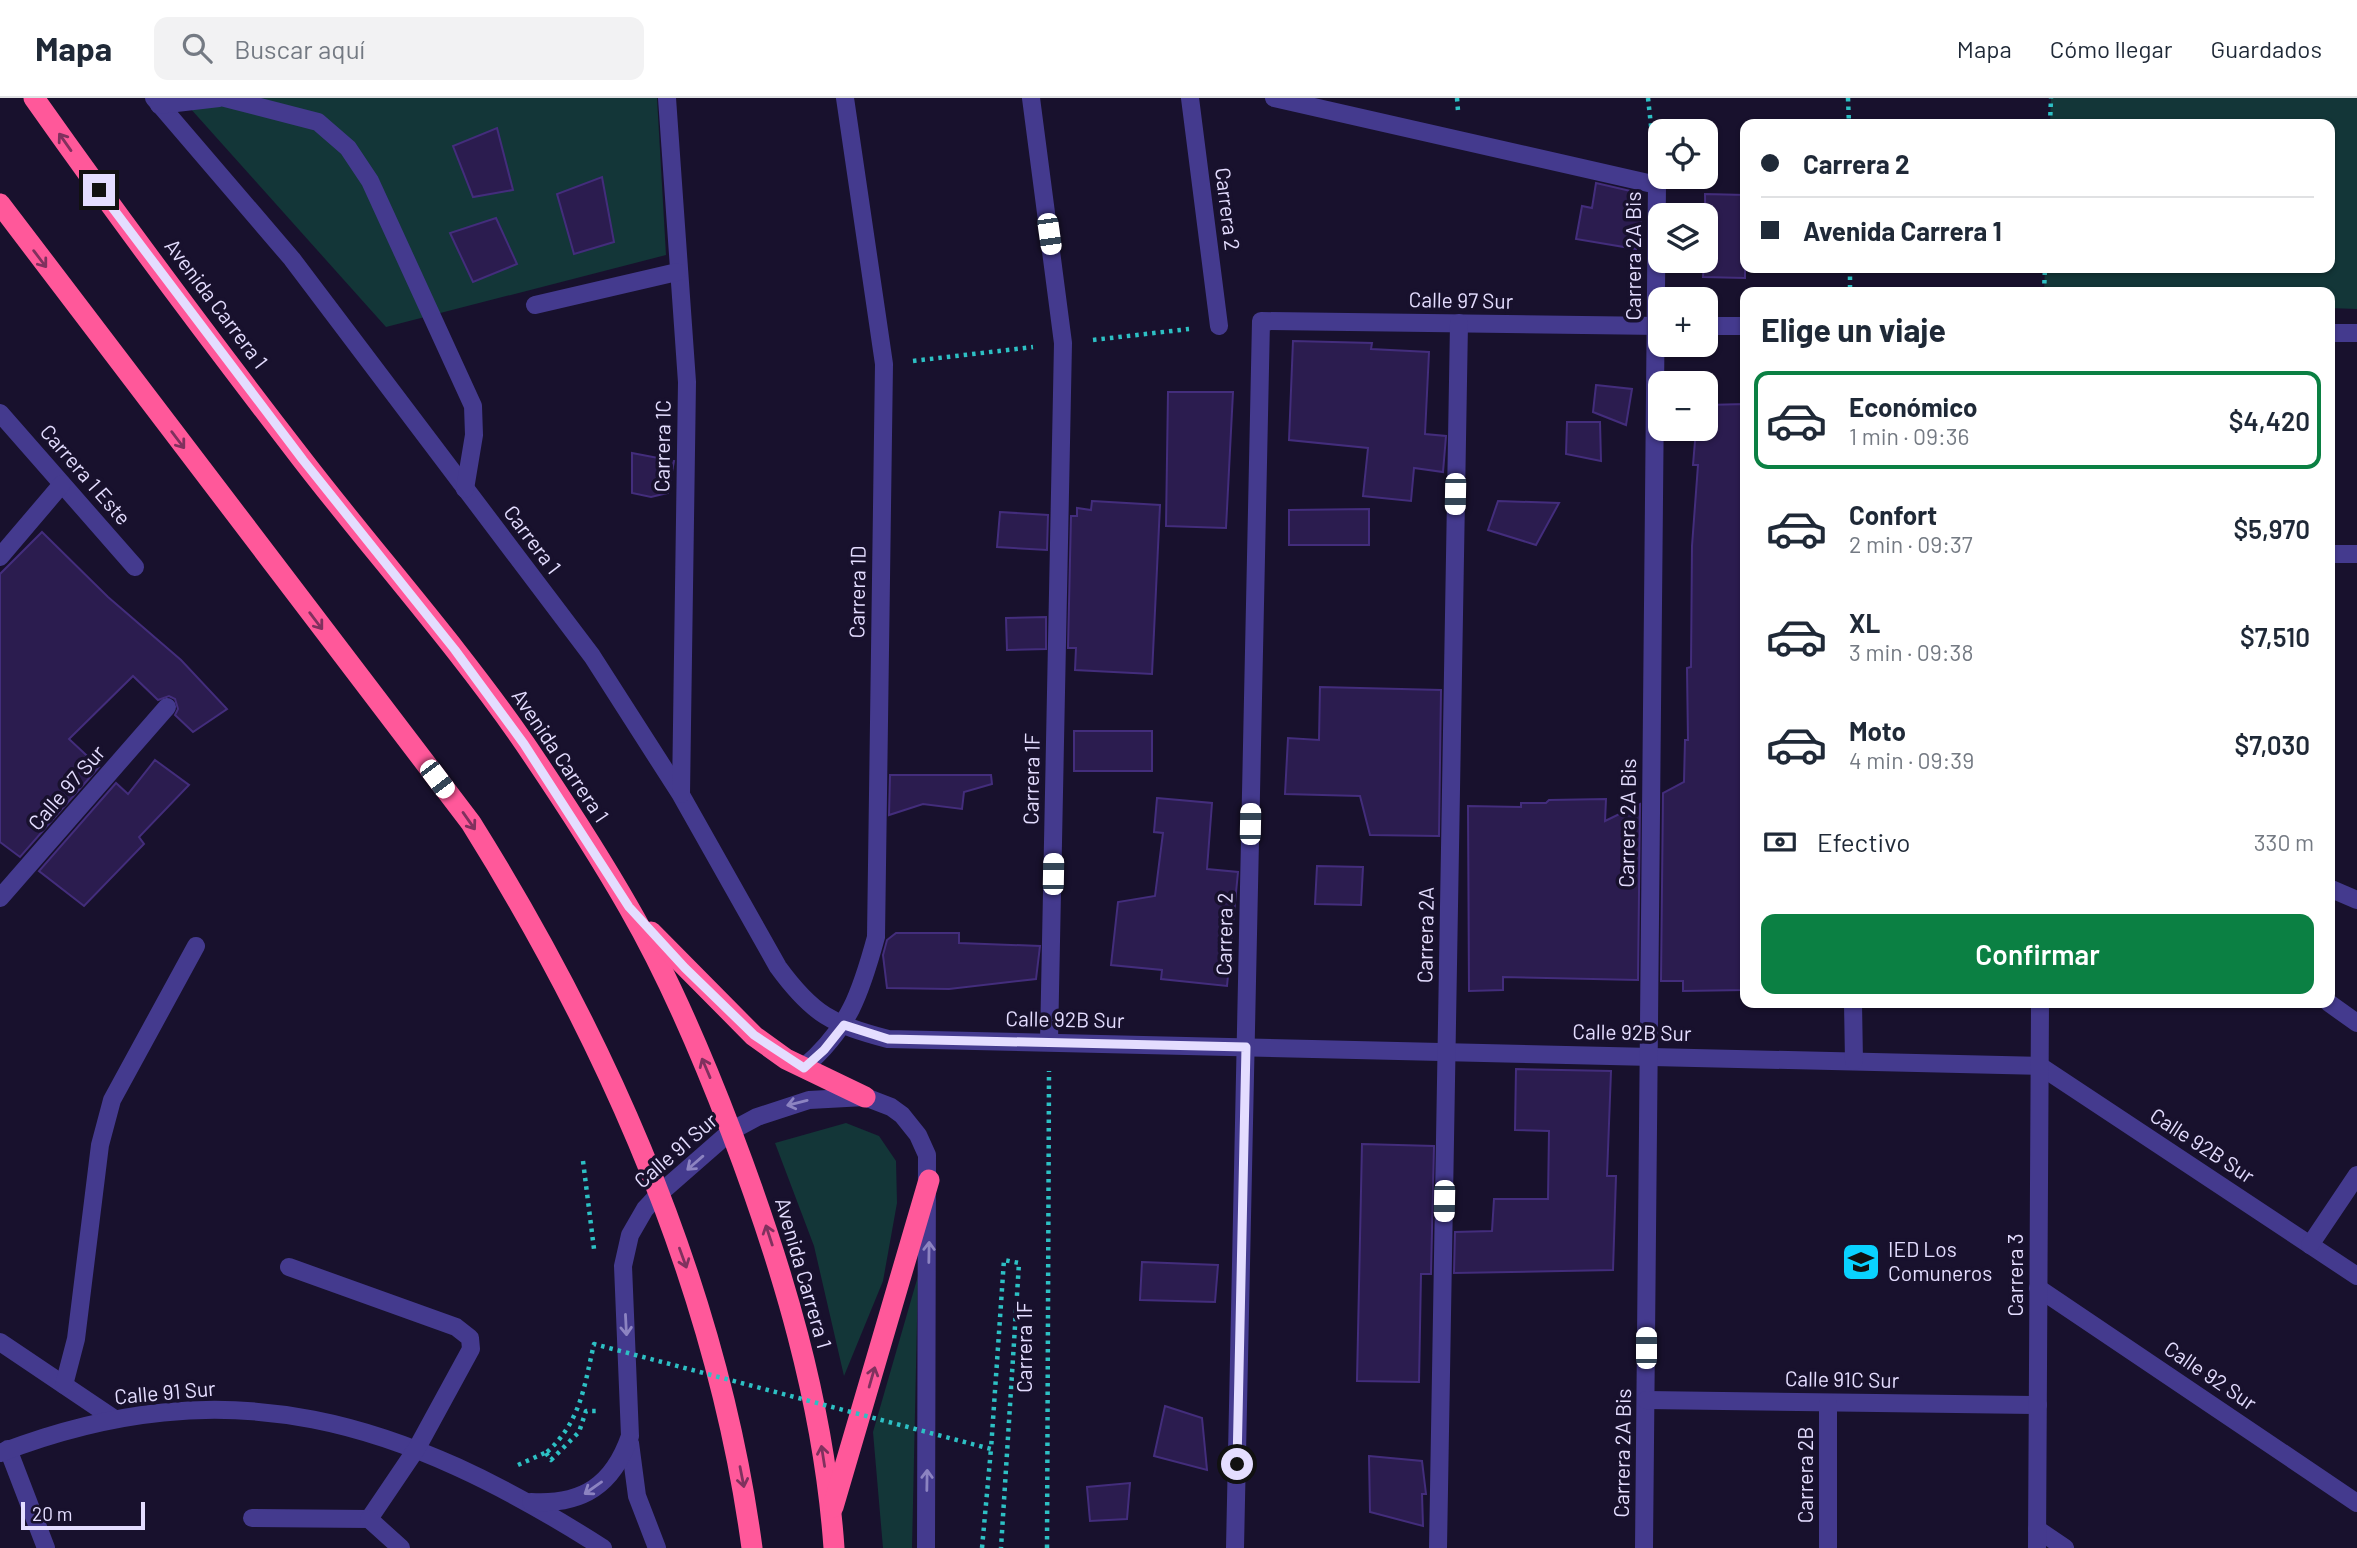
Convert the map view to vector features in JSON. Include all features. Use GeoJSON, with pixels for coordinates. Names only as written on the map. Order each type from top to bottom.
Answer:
{"type":"FeatureCollection","features":[{"type":"Feature","properties":{"kind":"highway","name":"Avenida Carrera 1"},"geometry":{"type":"LineString","coordinates":[[34,98],[99,190],[303,460],[441,631],[524,744],[629,907],[684,1016],[731,1131],[783,1280],[820,1434],[832,1513],[834,1548]]}},
{"type":"Feature","properties":{"kind":"highway"},"geometry":{"type":"LineString","coordinates":[[0,204],[471,823],[555,967],[659,1194],[710,1337],[739,1461],[752,1548]]}},
{"type":"Feature","properties":{"kind":"highway"},"geometry":{"type":"LineString","coordinates":[[629,907],[685,968],[754,1035],[804,1068],[865,1097]]}},
{"type":"Feature","properties":{"kind":"highway"},"geometry":{"type":"LineString","coordinates":[[832,1513],[929,1180]]}},
{"type":"Feature","properties":{"kind":"street"},"geometry":{"type":"LineString","coordinates":[[156,102],[219,98]]}},
{"type":"Feature","properties":{"kind":"street"},"geometry":{"type":"LineString","coordinates":[[225,98],[318,122],[348,148],[370,181],[473,406],[474,435],[465,489]]}},
{"type":"Feature","properties":{"kind":"street","name":"Carrera 1C"},"geometry":{"type":"LineString","coordinates":[[667,98],[677,272],[687,382],[681,794]]}},
{"type":"Feature","properties":{"kind":"street","name":"Carrera 1D"},"geometry":{"type":"LineString","coordinates":[[804,1068],[824,1050],[844,1025],[856,1003],[876,937],[884,364],[845,98]]}},
{"type":"Feature","properties":{"kind":"street","name":"Carrera 1F"},"geometry":{"type":"LineString","coordinates":[[1031,98],[1063,343],[1049,1042]]}},
{"type":"Feature","properties":{"kind":"street","name":"Carrera 2"},"geometry":{"type":"LineString","coordinates":[[1189,98],[1219,326]]}},
{"type":"Feature","properties":{"kind":"street"},"geometry":{"type":"LineString","coordinates":[[1273,98],[1648,183]]}},
{"type":"Feature","properties":{"kind":"street","name":"Carrera 1"},"geometry":{"type":"LineString","coordinates":[[156,102],[292,259],[592,656],[681,794],[778,967],[797,993],[818,1013],[844,1025]]}},
{"type":"Feature","properties":{"kind":"street","name":"Carrera 2A Bis"},"geometry":{"type":"LineString","coordinates":[[1657,189],[1658,287]]}},
{"type":"Feature","properties":{"kind":"street"},"geometry":{"type":"LineString","coordinates":[[535,305],[677,272]]}},
{"type":"Feature","properties":{"kind":"street","name":"Carrera 2"},"geometry":{"type":"LineString","coordinates":[[1235,1548],[1261,321]]}},
{"type":"Feature","properties":{"kind":"street","name":"Calle 97 Sur"},"geometry":{"type":"LineString","coordinates":[[1261,321],[1648,326]]}},
{"type":"Feature","properties":{"kind":"street","name":"Carrera 2A"},"geometry":{"type":"LineString","coordinates":[[1438,1548],[1458,323]]}},
{"type":"Feature","properties":{"kind":"street"},"geometry":{"type":"LineString","coordinates":[[1718,326],[1740,327]]}},
{"type":"Feature","properties":{"kind":"street"},"geometry":{"type":"LineString","coordinates":[[2335,333],[2357,333]]}},
{"type":"Feature","properties":{"kind":"street","name":"Carrera 2A Bis"},"geometry":{"type":"LineString","coordinates":[[1644,1548],[1658,357]]}},
{"type":"Feature","properties":{"kind":"street","name":"Carrera 1 Este"},"geometry":{"type":"LineString","coordinates":[[0,413],[135,568]]}},
{"type":"Feature","properties":{"kind":"street"},"geometry":{"type":"LineString","coordinates":[[0,557],[62,484]]}},
{"type":"Feature","properties":{"kind":"street"},"geometry":{"type":"LineString","coordinates":[[2335,554],[2357,554]]}},
{"type":"Feature","properties":{"kind":"street","name":"Calle 97 Sur"},"geometry":{"type":"LineString","coordinates":[[0,898],[167,707]]}},
{"type":"Feature","properties":{"kind":"street"},"geometry":{"type":"LineString","coordinates":[[2335,891],[2357,900]]}},
{"type":"Feature","properties":{"kind":"street"},"geometry":{"type":"LineString","coordinates":[[64,1385],[76,1339],[100,1145],[112,1100],[196,946]]}},
{"type":"Feature","properties":{"kind":"street"},"geometry":{"type":"LineString","coordinates":[[2335,1007],[2357,1023]]}},
{"type":"Feature","properties":{"kind":"street"},"geometry":{"type":"LineString","coordinates":[[1853,1008],[1854,1061]]}},
{"type":"Feature","properties":{"kind":"street","name":"Carrera 3"},"geometry":{"type":"LineString","coordinates":[[2037,1548],[2040,1008]]}},
{"type":"Feature","properties":{"kind":"street","name":"Calle 92B Sur"},"geometry":{"type":"LineString","coordinates":[[844,1025],[888,1039],[2040,1066],[2357,1276]]}},
{"type":"Feature","properties":{"kind":"street","name":"Calle 91 Sur"},"geometry":{"type":"LineString","coordinates":[[531,1502],[552,1503],[575,1499],[594,1489],[623,1456],[630,1436],[623,1266],[630,1235],[645,1209],[731,1131],[782,1107],[837,1096],[865,1097],[897,1111],[918,1135],[927,1156],[926,1548]]}},
{"type":"Feature","properties":{"kind":"street"},"geometry":{"type":"LineString","coordinates":[[2311,1245],[2357,1175]]}},
{"type":"Feature","properties":{"kind":"street"},"geometry":{"type":"LineString","coordinates":[[289,1267],[456,1327],[470,1338],[471,1349],[417,1448],[369,1520]]}},
{"type":"Feature","properties":{"kind":"street","name":"Calle 92 Sur"},"geometry":{"type":"LineString","coordinates":[[2038,1288],[2357,1503]]}},
{"type":"Feature","properties":{"kind":"street"},"geometry":{"type":"LineString","coordinates":[[0,1342],[113,1419]]}},
{"type":"Feature","properties":{"kind":"street","name":"Calle 91C Sur"},"geometry":{"type":"LineString","coordinates":[[1646,1400],[2038,1405]]}},
{"type":"Feature","properties":{"kind":"street","name":"Carrera 2B"},"geometry":{"type":"LineString","coordinates":[[1828,1403],[1828,1548]]}},
{"type":"Feature","properties":{"kind":"street","name":"Calle 91 Sur"},"geometry":{"type":"LineString","coordinates":[[4,1451],[113,1419],[164,1412],[269,1412],[325,1421],[417,1448],[531,1502],[603,1548]]}},
{"type":"Feature","properties":{"kind":"street"},"geometry":{"type":"LineString","coordinates":[[630,1436],[637,1496],[657,1548]]}},
{"type":"Feature","properties":{"kind":"street"},"geometry":{"type":"LineString","coordinates":[[4,1451],[46,1548]]}},
{"type":"Feature","properties":{"kind":"street"},"geometry":{"type":"LineString","coordinates":[[252,1518],[369,1520],[401,1548]]}},
{"type":"Feature","properties":{"kind":"street"},"geometry":{"type":"LineString","coordinates":[[2037,1529],[2066,1548]]}},
{"type":"Feature","properties":{"kind":"path","name":"Carrera 2A Bis"},"geometry":{"type":"LineString","coordinates":[[1648,98],[1650,119]]}},
{"type":"Feature","properties":{"kind":"path"},"geometry":{"type":"LineString","coordinates":[[1848,98],[1849,119]]}},
{"type":"Feature","properties":{"kind":"path"},"geometry":{"type":"LineString","coordinates":[[2050,119],[2051,98]]}},
{"type":"Feature","properties":{"kind":"path","name":"Carrera 1F"},"geometry":{"type":"LineString","coordinates":[[1047,1548],[1049,1042]]}},
{"type":"Feature","properties":{"kind":"path"},"geometry":{"type":"LineString","coordinates":[[982,1548],[1004,1260],[1019,1263],[1001,1548]]}},
{"type":"Feature","properties":{"kind":"path"},"geometry":{"type":"LineString","coordinates":[[597,1411],[586,1411],[579,1432],[551,1460],[547,1452],[564,1436],[580,1405],[594,1344],[991,1449]]}},
{"type":"Feature","properties":{"kind":"green space"},"geometry":{"type":"Polygon","coordinates":[[[181,98],[657,98],[666,255],[386,327],[181,98]]]}},
{"type":"Feature","properties":{"kind":"green space"},"geometry":{"type":"Polygon","coordinates":[[[2051,98],[2357,98],[2357,309],[2335,308],[2335,287],[2044,287],[2045,273],[2335,273],[2335,119],[2050,119],[2051,98]]]}},
{"type":"Feature","properties":{"kind":"green space"},"geometry":{"type":"Polygon","coordinates":[[[846,1123],[879,1136],[896,1161],[897,1203],[883,1281],[844,1376],[814,1246],[775,1143],[846,1123]]]}},
{"type":"Feature","properties":{"kind":"green space"},"geometry":{"type":"Polygon","coordinates":[[[918,1276],[912,1548],[883,1548],[873,1432],[918,1276]]]}},
{"type":"Feature","properties":{"kind":"building"},"geometry":{"type":"Polygon","coordinates":[[[497,128],[513,190],[473,197],[453,146],[497,128]]]}},
{"type":"Feature","properties":{"kind":"building"},"geometry":{"type":"Polygon","coordinates":[[[602,177],[614,242],[574,254],[557,194],[602,177]]]}},
{"type":"Feature","properties":{"kind":"building"},"geometry":{"type":"Polygon","coordinates":[[[1596,183],[1635,192],[1632,209],[1642,215],[1636,249],[1576,239],[1582,206],[1592,208],[1596,183]]]}},
{"type":"Feature","properties":{"kind":"building"},"geometry":{"type":"Polygon","coordinates":[[[1705,194],[1740,195],[1740,273],[1745,273],[1745,278],[1703,277],[1703,273],[1718,273],[1718,203],[1705,203],[1705,194]]]}},
{"type":"Feature","properties":{"kind":"building"},"geometry":{"type":"Polygon","coordinates":[[[496,218],[517,264],[473,282],[450,233],[496,218]]]}},
{"type":"Feature","properties":{"kind":"building"},"geometry":{"type":"Polygon","coordinates":[[[1293,341],[1372,343],[1371,349],[1429,352],[1425,434],[1446,436],[1443,472],[1414,468],[1411,501],[1363,496],[1368,448],[1289,440],[1293,341]]]}},
{"type":"Feature","properties":{"kind":"building"},"geometry":{"type":"Polygon","coordinates":[[[1596,385],[1632,389],[1626,425],[1593,412],[1596,385]]]}},
{"type":"Feature","properties":{"kind":"building"},"geometry":{"type":"Polygon","coordinates":[[[1168,392],[1233,392],[1226,528],[1166,526],[1168,392]]]}},
{"type":"Feature","properties":{"kind":"building"},"geometry":{"type":"Polygon","coordinates":[[[1740,404],[1740,990],[1683,991],[1683,981],[1661,981],[1663,793],[1684,782],[1685,740],[1688,740],[1687,668],[1691,667],[1692,546],[1698,465],[1693,465],[1695,441],[1718,441],[1718,405],[1740,404]]]}},
{"type":"Feature","properties":{"kind":"building"},"geometry":{"type":"Polygon","coordinates":[[[1567,422],[1600,422],[1601,461],[1566,454],[1567,422]]]}},
{"type":"Feature","properties":{"kind":"building"},"geometry":{"type":"Polygon","coordinates":[[[632,453],[674,461],[668,493],[651,497],[632,493],[632,453]]]}},
{"type":"Feature","properties":{"kind":"building"},"geometry":{"type":"Polygon","coordinates":[[[1092,501],[1160,505],[1152,674],[1075,670],[1076,648],[1068,648],[1071,516],[1077,516],[1077,508],[1091,510],[1092,501]]]}},
{"type":"Feature","properties":{"kind":"building"},"geometry":{"type":"Polygon","coordinates":[[[1498,501],[1559,503],[1536,545],[1488,530],[1498,501]]]}},
{"type":"Feature","properties":{"kind":"building"},"geometry":{"type":"Polygon","coordinates":[[[1369,509],[1369,545],[1289,545],[1289,510],[1369,509]]]}},
{"type":"Feature","properties":{"kind":"building"},"geometry":{"type":"Polygon","coordinates":[[[1000,512],[1048,515],[1047,550],[997,547],[1000,512]]]}},
{"type":"Feature","properties":{"kind":"building"},"geometry":{"type":"Polygon","coordinates":[[[42,532],[108,597],[181,660],[227,709],[193,732],[175,715],[178,709],[175,699],[169,696],[158,700],[133,676],[69,739],[99,767],[20,857],[0,842],[0,574],[42,532]]]}},
{"type":"Feature","properties":{"kind":"building"},"geometry":{"type":"Polygon","coordinates":[[[1046,617],[1046,649],[1007,650],[1006,618],[1046,617]]]}},
{"type":"Feature","properties":{"kind":"building"},"geometry":{"type":"Polygon","coordinates":[[[1320,687],[1441,690],[1439,836],[1370,835],[1360,796],[1285,794],[1288,738],[1319,740],[1320,687]]]}},
{"type":"Feature","properties":{"kind":"building"},"geometry":{"type":"Polygon","coordinates":[[[1074,731],[1152,731],[1152,771],[1074,771],[1074,731]]]}},
{"type":"Feature","properties":{"kind":"building"},"geometry":{"type":"Polygon","coordinates":[[[155,760],[189,785],[139,837],[144,844],[84,906],[39,871],[116,783],[128,794],[155,760]]]}},
{"type":"Feature","properties":{"kind":"building"},"geometry":{"type":"Polygon","coordinates":[[[890,775],[991,775],[992,784],[964,792],[962,809],[923,804],[889,815],[890,775]]]}},
{"type":"Feature","properties":{"kind":"building"},"geometry":{"type":"Polygon","coordinates":[[[1157,798],[1212,803],[1207,869],[1238,872],[1227,986],[1161,979],[1162,970],[1111,965],[1118,902],[1155,896],[1163,833],[1154,832],[1157,798]]]}},
{"type":"Feature","properties":{"kind":"building"},"geometry":{"type":"Polygon","coordinates":[[[1606,799],[1605,821],[1640,804],[1638,980],[1503,977],[1503,990],[1469,991],[1468,806],[1521,807],[1521,803],[1546,803],[1549,800],[1606,799]]]}},
{"type":"Feature","properties":{"kind":"building"},"geometry":{"type":"Polygon","coordinates":[[[1317,866],[1363,867],[1361,905],[1315,904],[1317,866]]]}},
{"type":"Feature","properties":{"kind":"building"},"geometry":{"type":"Polygon","coordinates":[[[896,933],[959,933],[959,943],[1040,946],[1036,979],[949,989],[887,988],[883,955],[887,940],[896,933]]]}},
{"type":"Feature","properties":{"kind":"building"},"geometry":{"type":"Polygon","coordinates":[[[1516,1069],[1611,1071],[1607,1176],[1616,1176],[1613,1270],[1454,1273],[1455,1232],[1492,1231],[1494,1199],[1548,1199],[1549,1131],[1515,1130],[1516,1069]]]}},
{"type":"Feature","properties":{"kind":"building"},"geometry":{"type":"Polygon","coordinates":[[[1362,1144],[1434,1146],[1431,1274],[1421,1274],[1419,1382],[1357,1381],[1362,1144]]]}},
{"type":"Feature","properties":{"kind":"building"},"geometry":{"type":"Polygon","coordinates":[[[1142,1262],[1218,1265],[1215,1302],[1140,1300],[1142,1262]]]}},
{"type":"Feature","properties":{"kind":"building"},"geometry":{"type":"Polygon","coordinates":[[[1165,1406],[1202,1418],[1207,1470],[1154,1456],[1165,1406]]]}},
{"type":"Feature","properties":{"kind":"building"},"geometry":{"type":"Polygon","coordinates":[[[1369,1456],[1422,1461],[1426,1494],[1422,1494],[1423,1526],[1370,1512],[1369,1456]]]}},
{"type":"Feature","properties":{"kind":"building"},"geometry":{"type":"Polygon","coordinates":[[[1130,1483],[1127,1519],[1090,1521],[1087,1487],[1130,1483]]]}},
{"type":"Feature","properties":{"kind":"place","name":"IED Los Comuneros"},"geometry":{"type":"Point","coordinates":[1861,1262]}},
{"type":"Feature","properties":{"kind":"route"},"geometry":{"type":"LineString","coordinates":[[99,190],[303,460],[441,631],[524,744],[629,907],[720,1004],[786,1059],[804,1068],[824,1050],[844,1025],[888,1039],[1246,1047],[1237,1464]]}}]}
